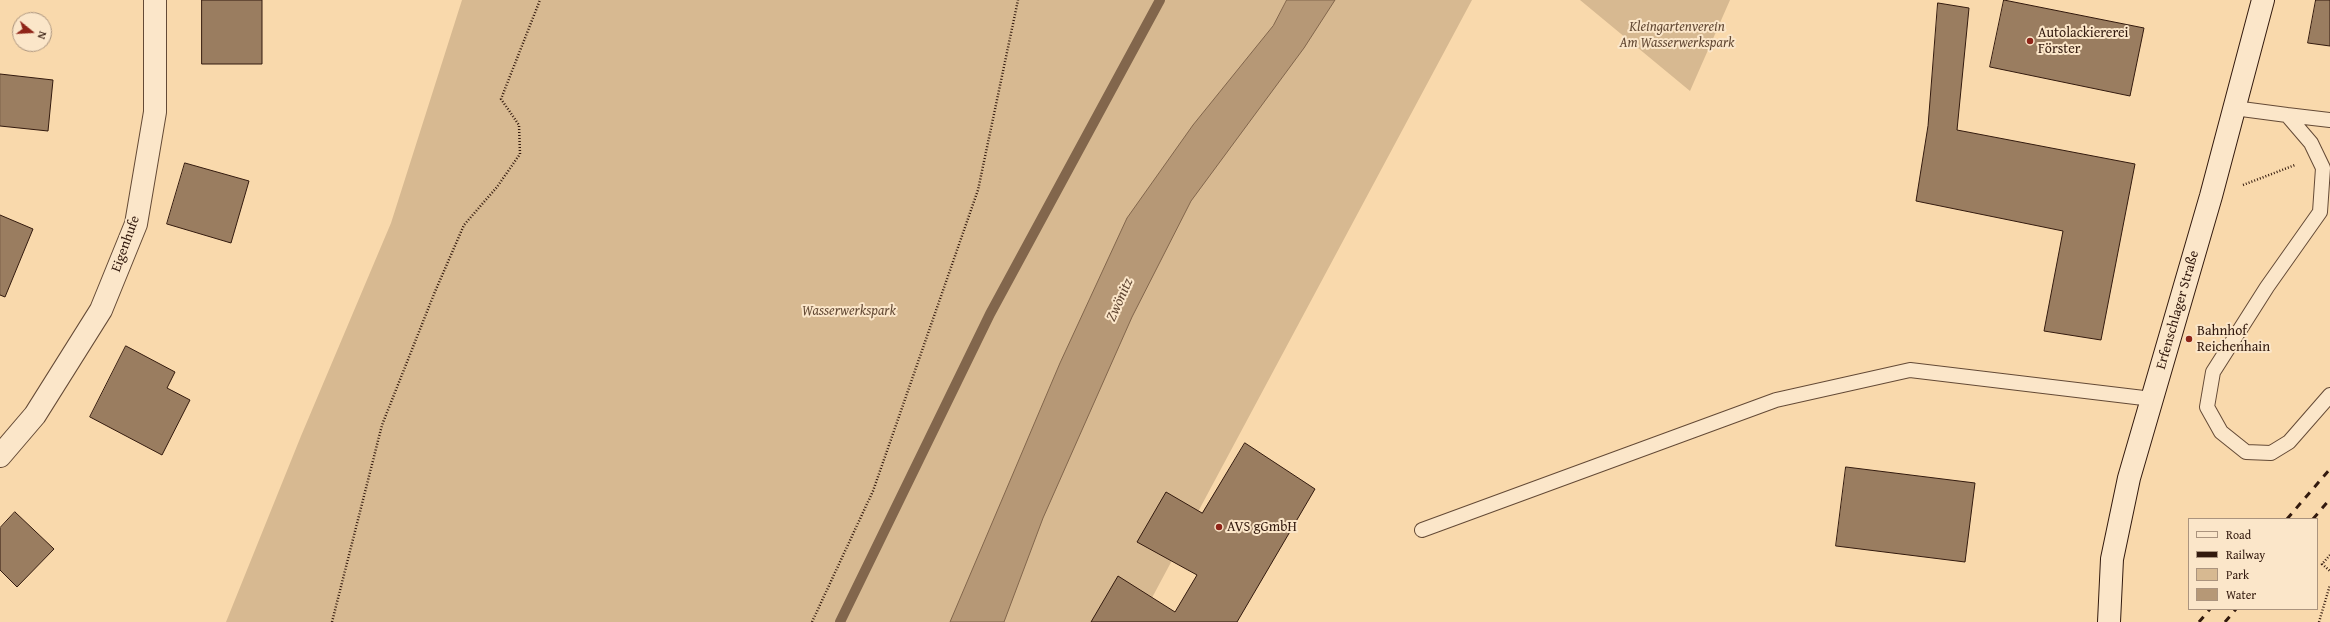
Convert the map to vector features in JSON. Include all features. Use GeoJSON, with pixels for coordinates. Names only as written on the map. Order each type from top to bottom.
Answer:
{"type":"FeatureCollection","features":[{"type":"Feature","properties":{"kind":"main road","name":"Eigenhufe"},"geometry":{"type":"LineString","coordinates":[[0,456],[35,415],[101,310],[136,224],[155,112],[155,0]]}},
{"type":"Feature","properties":{"kind":"main road","name":"Erfenschlager Straße"},"geometry":{"type":"LineString","coordinates":[[2109,622],[2112,559],[2129,478],[2211,196],[2263,0]]}},
{"type":"Feature","properties":{"kind":"lane"},"geometry":{"type":"LineString","coordinates":[[2234,108],[2330,120]]}},
{"type":"Feature","properties":{"kind":"lane"},"geometry":{"type":"LineString","coordinates":[[2287,115],[2311,143],[2323,168],[2320,212],[2268,287],[2213,372],[2207,406],[2221,432],[2246,452],[2271,453],[2289,442],[2330,395]]}},
{"type":"Feature","properties":{"kind":"lane"},"geometry":{"type":"LineString","coordinates":[[1422,530],[1776,400],[1910,370],[2152,398]]}},
{"type":"Feature","properties":{"kind":"path"},"geometry":{"type":"LineString","coordinates":[[332,622],[382,424],[431,301],[464,225],[497,187],[520,154],[519,126],[501,99],[540,0]]}},
{"type":"Feature","properties":{"kind":"path"},"geometry":{"type":"LineString","coordinates":[[812,622],[873,492],[978,190],[1018,0]]}},
{"type":"Feature","properties":{"kind":"path"},"geometry":{"type":"LineString","coordinates":[[2211,196],[2293,166],[2316,154]]}},
{"type":"Feature","properties":{"kind":"path"},"geometry":{"type":"LineString","coordinates":[[2330,555],[2322,564],[2330,571]]}},
{"type":"Feature","properties":{"kind":"path"},"geometry":{"type":"LineString","coordinates":[[2319,622],[2330,585]]}},
{"type":"Feature","properties":{"kind":"green space","name":"Wasserwerkspark"},"geometry":{"type":"Polygon","coordinates":[[[462,0],[1472,0],[1139,622],[226,622],[301,436],[391,223],[462,0]]]}},
{"type":"Feature","properties":{"kind":"green space","name":"Kleingartenverein Am Wasserwerkspark"},"geometry":{"type":"Polygon","coordinates":[[[1580,0],[1730,0],[1690,91],[1580,0]]]}},
{"type":"Feature","properties":{"kind":"water","name":"Zwönitz"},"geometry":{"type":"Polygon","coordinates":[[[1287,0],[1335,0],[1304,48],[1191,201],[1132,317],[1043,518],[1004,622],[950,622],[1060,363],[1127,218],[1193,125],[1273,26],[1287,0]]]}},
{"type":"Feature","properties":{"kind":"building"},"geometry":{"type":"Polygon","coordinates":[[[202,0],[262,0],[262,64],[202,64],[202,0]]]}},
{"type":"Feature","properties":{"kind":"building"},"geometry":{"type":"Polygon","coordinates":[[[2004,0],[2144,28],[2130,96],[1990,67],[2004,0]]]}},
{"type":"Feature","properties":{"kind":"building"},"geometry":{"type":"Polygon","coordinates":[[[2316,0],[2330,0],[2330,46],[2308,43],[2316,0]]]}},
{"type":"Feature","properties":{"kind":"building"},"geometry":{"type":"Polygon","coordinates":[[[1938,3],[1969,8],[1957,130],[2135,164],[2101,340],[2044,331],[2063,231],[1916,201],[1928,126],[1938,3]]]}},
{"type":"Feature","properties":{"kind":"building"},"geometry":{"type":"Polygon","coordinates":[[[0,74],[53,80],[48,131],[0,126],[0,74]]]}},
{"type":"Feature","properties":{"kind":"building"},"geometry":{"type":"Polygon","coordinates":[[[185,163],[249,181],[231,243],[167,224],[185,163]]]}},
{"type":"Feature","properties":{"kind":"building"},"geometry":{"type":"Polygon","coordinates":[[[0,215],[33,229],[5,297],[0,295],[0,215]]]}},
{"type":"Feature","properties":{"kind":"building"},"geometry":{"type":"Polygon","coordinates":[[[126,346],[175,372],[167,388],[190,400],[162,455],[90,417],[126,346]]]}},
{"type":"Feature","properties":{"kind":"building","name":"AVS gGmbH"},"geometry":{"type":"Polygon","coordinates":[[[1245,443],[1315,489],[1237,622],[1091,622],[1118,576],[1175,612],[1197,575],[1137,542],[1166,492],[1202,513],[1245,443]]]}},
{"type":"Feature","properties":{"kind":"building"},"geometry":{"type":"Polygon","coordinates":[[[1846,467],[1975,483],[1965,562],[1836,546],[1846,467]]]}},
{"type":"Feature","properties":{"kind":"building"},"geometry":{"type":"Polygon","coordinates":[[[15,512],[54,549],[17,587],[0,570],[0,528],[15,512]]]}},
{"type":"Feature","properties":{"kind":"waterway"},"geometry":{"type":"LineString","coordinates":[[840,622],[990,314],[1160,0]]}},
{"type":"Feature","properties":{"kind":"railway"},"geometry":{"type":"LineString","coordinates":[[2288,518],[2330,469]]}},
{"type":"Feature","properties":{"kind":"railway"},"geometry":{"type":"LineString","coordinates":[[2314,518],[2330,499]]}},
{"type":"Feature","properties":{"kind":"railway"},"geometry":{"type":"LineString","coordinates":[[2199,622],[2209,610]]}},
{"type":"Feature","properties":{"kind":"railway"},"geometry":{"type":"LineString","coordinates":[[2225,622],[2235,610]]}},
{"type":"Feature","properties":{"kind":"place","name":"Autolackiererei Förster"},"geometry":{"type":"Point","coordinates":[2030,41]}},
{"type":"Feature","properties":{"kind":"place","name":"Bahnhof Reichenhain"},"geometry":{"type":"Point","coordinates":[2189,339]}},
{"type":"Feature","properties":{"kind":"place","name":"AVS gGmbH"},"geometry":{"type":"Point","coordinates":[1219,527]}}]}
